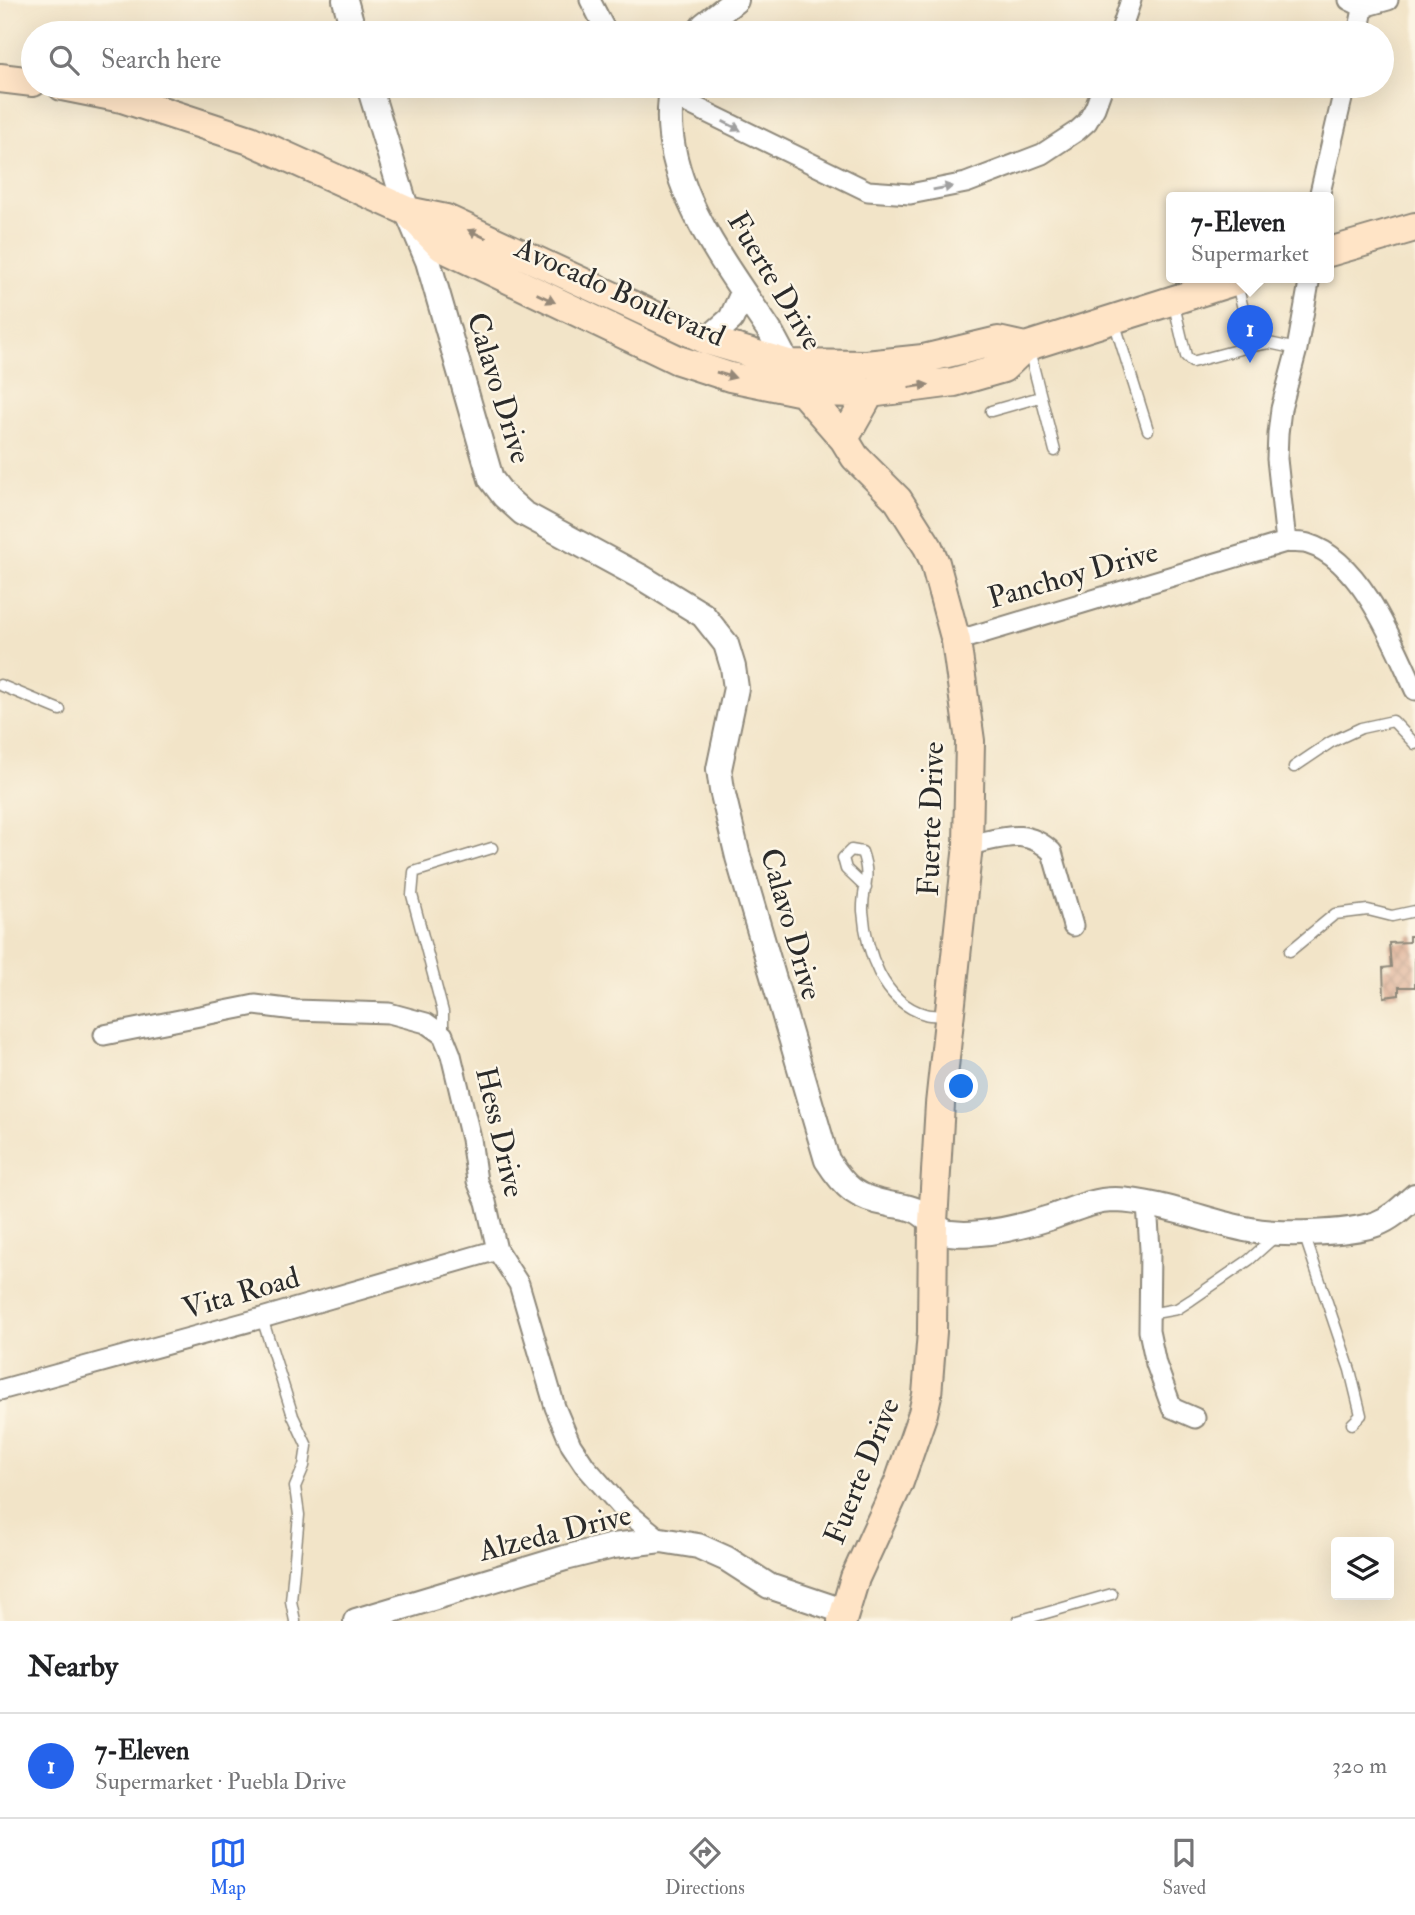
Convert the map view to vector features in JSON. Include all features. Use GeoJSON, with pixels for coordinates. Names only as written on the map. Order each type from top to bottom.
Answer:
{"type":"FeatureCollection","features":[{"type":"Feature","properties":{"kind":"main road"},"geometry":{"type":"LineString","coordinates":[[0,78],[21,81]]}},
{"type":"Feature","properties":{"kind":"main road","name":"Avocado Boulevard"},"geometry":{"type":"LineString","coordinates":[[117,98],[250,141],[407,211],[446,219],[707,340],[788,364],[866,365],[923,359],[998,341],[1026,347]]}},
{"type":"Feature","properties":{"kind":"main road","name":"Avocado Boulevard"},"geometry":{"type":"LineString","coordinates":[[407,211],[442,247],[678,360],[730,377],[803,392],[870,393],[954,382],[1003,368],[1026,347],[1229,283]]}},
{"type":"Feature","properties":{"kind":"main road"},"geometry":{"type":"LineString","coordinates":[[1334,251],[1415,227]]}},
{"type":"Feature","properties":{"kind":"main road","name":"Fuerte Drive"},"geometry":{"type":"LineString","coordinates":[[803,392],[844,439],[855,457],[898,500],[920,532],[935,563],[956,641],[970,741],[968,845],[940,1104],[933,1222],[932,1332],[927,1395],[900,1482],[855,1577],[843,1616]]}},
{"type":"Feature","properties":{"kind":"main road"},"geometry":{"type":"LineString","coordinates":[[844,439],[870,393]]}},
{"type":"Feature","properties":{"kind":"street"},"geometry":{"type":"LineString","coordinates":[[345,0],[351,21]]}},
{"type":"Feature","properties":{"kind":"street"},"geometry":{"type":"LineString","coordinates":[[590,0],[601,21]]}},
{"type":"Feature","properties":{"kind":"street"},"geometry":{"type":"LineString","coordinates":[[709,21],[736,0]]}},
{"type":"Feature","properties":{"kind":"street"},"geometry":{"type":"LineString","coordinates":[[1124,21],[1131,0]]}},
{"type":"Feature","properties":{"kind":"street"},"geometry":{"type":"LineString","coordinates":[[1358,21],[1359,2],[1388,0]]}},
{"type":"Feature","properties":{"kind":"street","name":"Calavo Drive"},"geometry":{"type":"LineString","coordinates":[[373,98],[407,211],[428,261],[491,479],[504,496],[523,513],[632,572],[703,615],[726,644],[736,688],[719,769],[722,790],[738,857],[827,1160],[837,1177],[866,1200],[916,1210],[947,1233],[995,1231],[1046,1219],[1090,1203],[1115,1200],[1147,1205],[1249,1230],[1345,1230],[1378,1223],[1415,1196]]}},
{"type":"Feature","properties":{"kind":"street","name":"Fuerte Drive"},"geometry":{"type":"LineString","coordinates":[[668,98],[669,129],[677,172],[695,211],[803,392]]}},
{"type":"Feature","properties":{"kind":"street"},"geometry":{"type":"LineString","coordinates":[[684,98],[773,147],[868,191],[910,194],[966,183],[1042,154],[1087,122],[1099,98]]}},
{"type":"Feature","properties":{"kind":"street"},"geometry":{"type":"LineString","coordinates":[[1320,192],[1342,98]]}},
{"type":"Feature","properties":{"kind":"street"},"geometry":{"type":"LineString","coordinates":[[1309,283],[1297,349],[1281,409],[1277,446],[1286,542],[1308,544],[1331,557],[1350,573],[1380,612],[1415,690]]}},
{"type":"Feature","properties":{"kind":"street"},"geometry":{"type":"LineString","coordinates":[[707,340],[731,319],[743,293]]}},
{"type":"Feature","properties":{"kind":"street","name":"Panchoy Drive"},"geometry":{"type":"LineString","coordinates":[[956,641],[1286,542]]}},
{"type":"Feature","properties":{"kind":"street"},"geometry":{"type":"LineString","coordinates":[[968,845],[1023,835],[1045,845],[1052,852],[1073,926]]}},
{"type":"Feature","properties":{"kind":"street","name":"Hess Drive"},"geometry":{"type":"LineString","coordinates":[[104,1035],[255,1005],[295,1010],[389,1013],[426,1023],[443,1035],[451,1055],[471,1139],[477,1181],[486,1202],[496,1250],[519,1284],[555,1407],[571,1445],[585,1466],[621,1507],[661,1540]]}},
{"type":"Feature","properties":{"kind":"street"},"geometry":{"type":"LineString","coordinates":[[1147,1205],[1150,1249],[1149,1331],[1156,1364],[1172,1408],[1195,1418]]}},
{"type":"Feature","properties":{"kind":"street","name":"Vita Road"},"geometry":{"type":"LineString","coordinates":[[0,1390],[496,1250]]}},
{"type":"Feature","properties":{"kind":"street","name":"Alzeda Drive"},"geometry":{"type":"LineString","coordinates":[[356,1621],[577,1555],[612,1546],[661,1540],[698,1546],[727,1559],[769,1586],[843,1616]]}},
{"type":"Feature","properties":{"kind":"lane"},"geometry":{"type":"LineString","coordinates":[[1242,283],[1252,346]]}},
{"type":"Feature","properties":{"kind":"lane"},"geometry":{"type":"LineString","coordinates":[[1173,301],[1186,356],[1192,362],[1269,343],[1297,349]]}},
{"type":"Feature","properties":{"kind":"lane"},"geometry":{"type":"LineString","coordinates":[[1114,320],[1149,430]]}},
{"type":"Feature","properties":{"kind":"lane"},"geometry":{"type":"LineString","coordinates":[[1026,347],[1055,451]]}},
{"type":"Feature","properties":{"kind":"lane"},"geometry":{"type":"LineString","coordinates":[[991,411],[1040,397]]}},
{"type":"Feature","properties":{"kind":"lane"},"geometry":{"type":"LineString","coordinates":[[0,685],[60,709]]}},
{"type":"Feature","properties":{"kind":"lane"},"geometry":{"type":"LineString","coordinates":[[1294,767],[1331,742],[1361,728],[1393,721],[1415,744]]}},
{"type":"Feature","properties":{"kind":"lane"},"geometry":{"type":"LineString","coordinates":[[443,1035],[443,1012],[412,895],[414,872],[492,848]]}},
{"type":"Feature","properties":{"kind":"lane"},"geometry":{"type":"LineString","coordinates":[[866,888],[863,909],[871,956],[886,983],[903,1001],[925,1014],[951,1016]]}},
{"type":"Feature","properties":{"kind":"lane"},"geometry":{"type":"LineString","coordinates":[[1290,951],[1335,914],[1368,909],[1392,916],[1415,911]]}},
{"type":"Feature","properties":{"kind":"lane"},"geometry":{"type":"LineString","coordinates":[[1149,1314],[1177,1309],[1292,1232],[1350,1370],[1361,1415],[1352,1424]]}},
{"type":"Feature","properties":{"kind":"lane"},"geometry":{"type":"LineString","coordinates":[[262,1318],[289,1405],[307,1446],[304,1466],[295,1487],[299,1515],[291,1601],[295,1621]]}},
{"type":"Feature","properties":{"kind":"lane"},"geometry":{"type":"LineString","coordinates":[[1018,1621],[1112,1594]]}},
{"type":"Feature","properties":{"kind":"building"},"geometry":{"type":"Polygon","coordinates":[[[1409,936],[1415,936],[1415,987],[1399,987],[1399,995],[1384,997],[1383,968],[1391,967],[1389,943],[1409,942],[1409,936]]]}},
{"type":"Feature","properties":{"kind":"place","name":"7-Eleven"},"geometry":{"type":"Point","coordinates":[1250,363]}}]}
